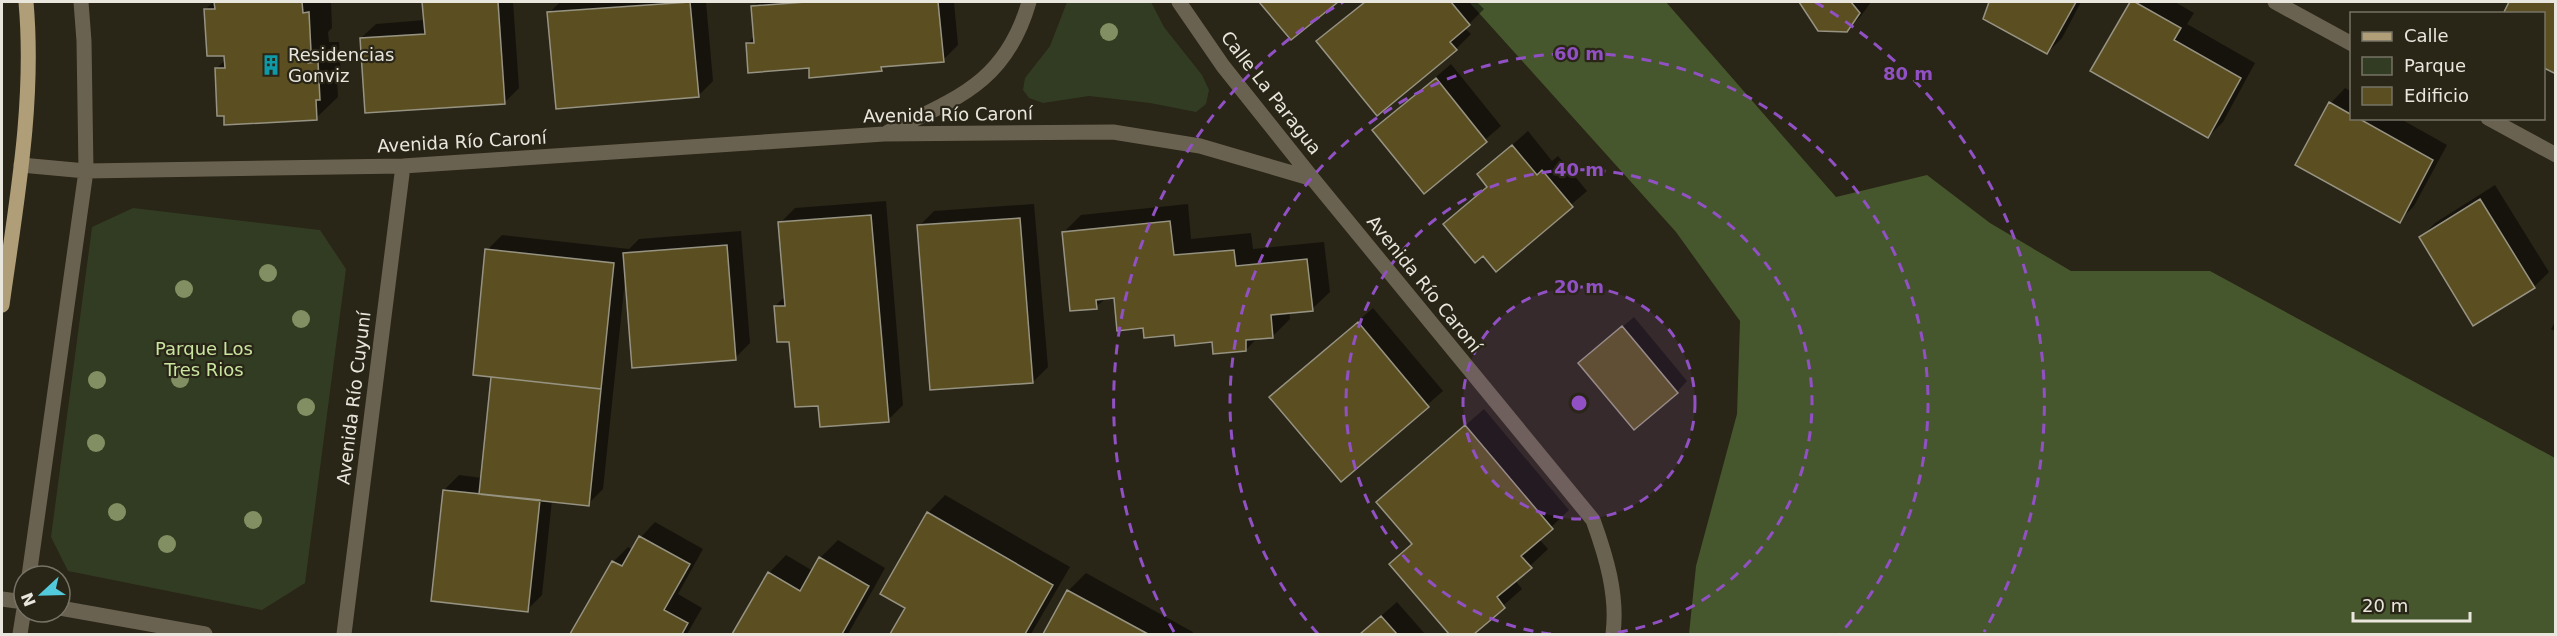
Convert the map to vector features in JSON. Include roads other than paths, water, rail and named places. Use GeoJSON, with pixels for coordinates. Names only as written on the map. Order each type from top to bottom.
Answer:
{"type":"FeatureCollection","features":[{"type":"Feature","properties":{"kind":"main road"},"geometry":{"type":"LineString","coordinates":[[2,305],[28,95],[26,2]]}},
{"type":"Feature","properties":{"kind":"street"},"geometry":{"type":"LineString","coordinates":[[31,564],[86,171],[84,41],[81,2]]}},
{"type":"Feature","properties":{"kind":"street"},"geometry":{"type":"LineString","coordinates":[[884,134],[957,99],[995,70],[1022,26],[1029,2]]}},
{"type":"Feature","properties":{"kind":"street","name":"Calle La Paragua"},"geometry":{"type":"LineString","coordinates":[[1179,2],[1223,66],[1313,179]]}},
{"type":"Feature","properties":{"kind":"street"},"geometry":{"type":"LineString","coordinates":[[2275,2],[2350,43]]}},
{"type":"Feature","properties":{"kind":"street"},"geometry":{"type":"LineString","coordinates":[[2492,120],[2556,155]]}},
{"type":"Feature","properties":{"kind":"street","name":"Avenida Río Caroní"},"geometry":{"type":"LineString","coordinates":[[21,165],[86,171],[403,166],[884,134],[1113,132],[1200,146],[1313,179],[1593,519],[1604,552],[1612,588],[1615,622],[1613,634]]}},
{"type":"Feature","properties":{"kind":"street","name":"Avenida Río Cuyuní"},"geometry":{"type":"LineString","coordinates":[[344,634],[403,166]]}},
{"type":"Feature","properties":{"kind":"street"},"geometry":{"type":"LineString","coordinates":[[72,610],[205,634]]}},
{"type":"Feature","properties":{"kind":"place","name":"Residencias Gonviz"},"geometry":{"type":"Point","coordinates":[271,65]}},
{"type":"Feature","properties":{"kind":"park label","name":"Parque Los Tres Rios"},"geometry":{"type":"Point","coordinates":[204,359]}}]}
